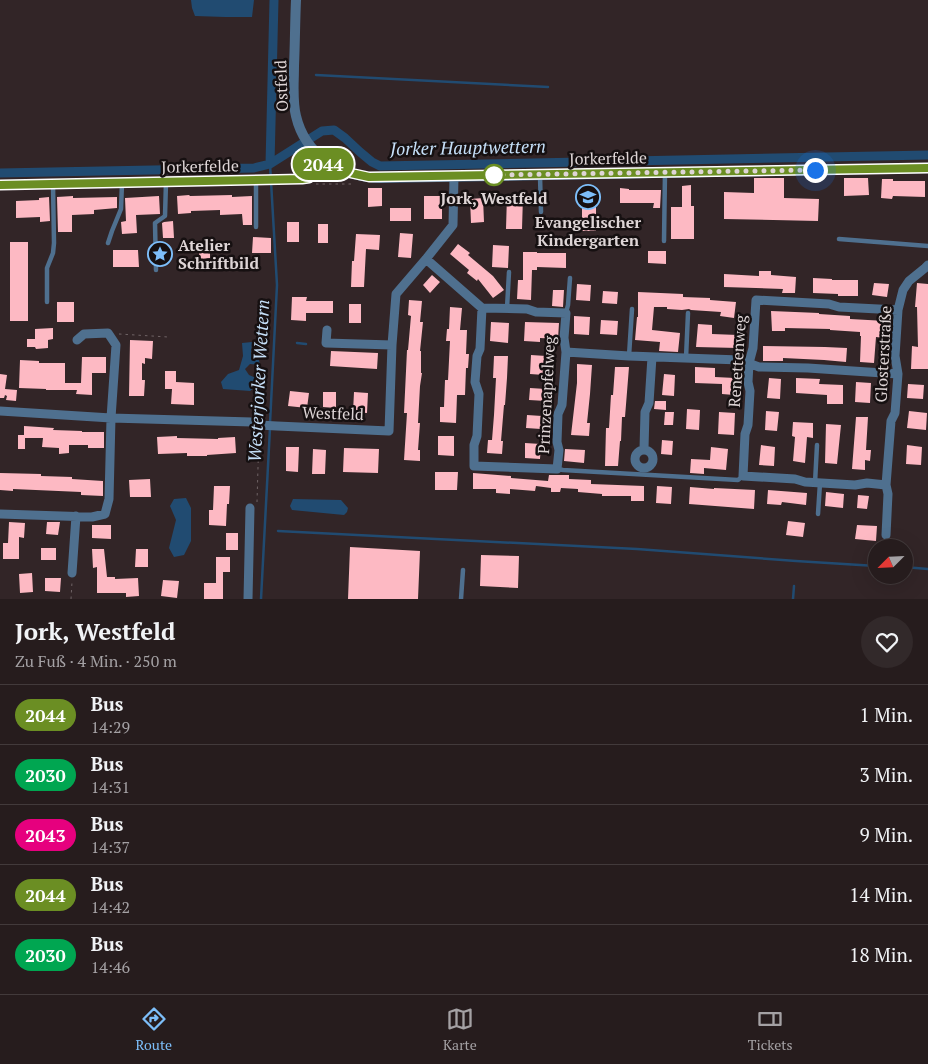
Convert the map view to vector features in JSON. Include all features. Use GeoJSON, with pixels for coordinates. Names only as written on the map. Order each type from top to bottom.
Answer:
{"type":"FeatureCollection","features":[{"type":"Feature","properties":{"kind":"street","name":"Ostfeld"},"geometry":{"type":"LineString","coordinates":[[296,0],[293,93],[296,118],[311,152],[326,160]]}},
{"type":"Feature","properties":{"kind":"street","name":"Jorkerfelde"},"geometry":{"type":"LineString","coordinates":[[0,185],[309,178],[326,160],[346,172],[380,178],[928,168]]}},
{"type":"Feature","properties":{"kind":"street","name":"Westfeld"},"geometry":{"type":"LineString","coordinates":[[0,411],[111,418],[252,422],[259,425],[389,431],[396,294],[453,225],[454,176]]}},
{"type":"Feature","properties":{"kind":"street"},"geometry":{"type":"LineString","coordinates":[[426,259],[482,308]]}},
{"type":"Feature","properties":{"kind":"street","name":"Glosterstraße"},"geometry":{"type":"LineString","coordinates":[[886,535],[888,494],[886,485],[898,374],[895,356],[898,310],[906,285],[928,265]]}},
{"type":"Feature","properties":{"kind":"street","name":"Renettenweg"},"geometry":{"type":"LineString","coordinates":[[743,476],[750,391],[748,363],[753,348],[756,300],[898,310]]}},
{"type":"Feature","properties":{"kind":"street","name":"Prinzenapfelweg"},"geometry":{"type":"LineString","coordinates":[[482,308],[527,309],[536,312],[566,314],[564,338],[566,352],[562,405],[558,414],[556,442],[559,450],[557,469],[474,466],[479,394],[475,382],[477,356],[480,349],[482,308]]}},
{"type":"Feature","properties":{"kind":"street"},"geometry":{"type":"LineString","coordinates":[[327,330],[326,343],[392,345]]}},
{"type":"Feature","properties":{"kind":"street"},"geometry":{"type":"LineString","coordinates":[[0,514],[92,517],[105,514],[109,498],[111,418],[116,345],[108,333],[84,334],[77,340]]}},
{"type":"Feature","properties":{"kind":"street"},"geometry":{"type":"LineString","coordinates":[[566,352],[740,360],[759,367],[898,374]]}},
{"type":"Feature","properties":{"kind":"street"},"geometry":{"type":"LineString","coordinates":[[643,471],[650,465],[653,459],[650,452],[644,450],[645,412],[649,402],[652,357]]}},
{"type":"Feature","properties":{"kind":"street"},"geometry":{"type":"LineString","coordinates":[[743,476],[795,479],[817,483],[886,485]]}},
{"type":"Feature","properties":{"kind":"street"},"geometry":{"type":"LineString","coordinates":[[248,599],[250,508]]}},
{"type":"Feature","properties":{"kind":"street"},"geometry":{"type":"LineString","coordinates":[[72,573],[76,516]]}},
{"type":"Feature","properties":{"kind":"lane"},"geometry":{"type":"LineString","coordinates":[[664,172],[664,240]]}},
{"type":"Feature","properties":{"kind":"lane"},"geometry":{"type":"LineString","coordinates":[[540,174],[542,212]]}},
{"type":"Feature","properties":{"kind":"lane"},"geometry":{"type":"LineString","coordinates":[[256,180],[256,227]]}},
{"type":"Feature","properties":{"kind":"lane"},"geometry":{"type":"LineString","coordinates":[[108,243],[121,209],[122,182]]}},
{"type":"Feature","properties":{"kind":"lane"},"geometry":{"type":"LineString","coordinates":[[156,270],[154,223],[165,216],[166,182]]}},
{"type":"Feature","properties":{"kind":"lane"},"geometry":{"type":"LineString","coordinates":[[47,302],[47,268],[53,253],[54,243],[53,184]]}},
{"type":"Feature","properties":{"kind":"lane"},"geometry":{"type":"LineString","coordinates":[[839,240],[928,246]]}},
{"type":"Feature","properties":{"kind":"lane"},"geometry":{"type":"LineString","coordinates":[[507,308],[509,272]]}},
{"type":"Feature","properties":{"kind":"lane"},"geometry":{"type":"LineString","coordinates":[[566,314],[570,278]]}},
{"type":"Feature","properties":{"kind":"lane"},"geometry":{"type":"LineString","coordinates":[[629,356],[632,309]]}},
{"type":"Feature","properties":{"kind":"lane"},"geometry":{"type":"LineString","coordinates":[[686,358],[688,313]]}},
{"type":"Feature","properties":{"kind":"lane"},"geometry":{"type":"LineString","coordinates":[[817,444],[818,514]]}},
{"type":"Feature","properties":{"kind":"lane"},"geometry":{"type":"LineString","coordinates":[[557,469],[643,471],[738,480],[743,476]]}},
{"type":"Feature","properties":{"kind":"lane"},"geometry":{"type":"LineString","coordinates":[[461,599],[463,570]]}},
{"type":"Feature","properties":{"kind":"path"},"geometry":{"type":"LineString","coordinates":[[292,179],[292,169],[306,165],[311,152]]}},
{"type":"Feature","properties":{"kind":"path"},"geometry":{"type":"LineString","coordinates":[[108,333],[168,337]]}},
{"type":"Feature","properties":{"kind":"path"},"geometry":{"type":"LineString","coordinates":[[72,573],[72,599]]}},
{"type":"Feature","properties":{"kind":"water"},"geometry":{"type":"Polygon","coordinates":[[[191,0],[254,0],[252,17],[195,16],[191,0]]]}},
{"type":"Feature","properties":{"kind":"water"},"geometry":{"type":"Polygon","coordinates":[[[252,342],[251,354],[258,355],[260,365],[250,364],[245,369],[249,375],[256,378],[254,388],[250,391],[223,389],[221,382],[228,374],[239,370],[243,356],[242,343],[252,342]]]}},
{"type":"Feature","properties":{"kind":"water"},"geometry":{"type":"Polygon","coordinates":[[[186,498],[191,508],[191,541],[184,555],[174,557],[169,548],[176,520],[170,506],[174,499],[186,498]]]}},
{"type":"Feature","properties":{"kind":"water"},"geometry":{"type":"Polygon","coordinates":[[[293,499],[341,500],[348,508],[344,515],[292,510],[290,506],[293,499]]]}},
{"type":"Feature","properties":{"kind":"building"},"geometry":{"type":"Polygon","coordinates":[[[754,178],[784,178],[784,198],[819,199],[818,221],[724,219],[724,192],[754,193],[754,178]]]}},
{"type":"Feature","properties":{"kind":"building"},"geometry":{"type":"Polygon","coordinates":[[[844,178],[868,178],[869,195],[844,196],[844,178]]]}},
{"type":"Feature","properties":{"kind":"building"},"geometry":{"type":"Polygon","coordinates":[[[882,179],[925,181],[925,197],[893,196],[892,199],[881,198],[882,179]]]}},
{"type":"Feature","properties":{"kind":"building"},"geometry":{"type":"Polygon","coordinates":[[[691,185],[691,206],[694,206],[694,239],[671,239],[671,207],[682,207],[682,186],[691,185]]]}},
{"type":"Feature","properties":{"kind":"building"},"geometry":{"type":"Polygon","coordinates":[[[580,187],[596,187],[596,231],[582,231],[580,187]]]}},
{"type":"Feature","properties":{"kind":"building"},"geometry":{"type":"Polygon","coordinates":[[[368,188],[382,188],[382,206],[368,207],[368,188]]]}},
{"type":"Feature","properties":{"kind":"building"},"geometry":{"type":"Polygon","coordinates":[[[620,188],[629,190],[661,190],[660,208],[653,208],[654,203],[620,203],[620,188]]]}},
{"type":"Feature","properties":{"kind":"building"},"geometry":{"type":"Polygon","coordinates":[[[507,195],[523,196],[522,229],[506,229],[507,195]]]}},
{"type":"Feature","properties":{"kind":"building"},"geometry":{"type":"Polygon","coordinates":[[[73,196],[73,198],[117,197],[117,208],[94,210],[94,214],[72,215],[72,232],[58,232],[57,197],[73,196]]]}},
{"type":"Feature","properties":{"kind":"building"},"geometry":{"type":"Polygon","coordinates":[[[159,196],[160,214],[136,215],[137,233],[122,234],[121,222],[126,221],[125,198],[159,196]]]}},
{"type":"Feature","properties":{"kind":"building"},"geometry":{"type":"Polygon","coordinates":[[[177,196],[252,196],[252,225],[243,225],[242,214],[220,215],[220,210],[191,211],[191,213],[178,214],[177,196]]]}},
{"type":"Feature","properties":{"kind":"building"},"geometry":{"type":"Polygon","coordinates":[[[424,196],[442,196],[442,219],[424,219],[424,196]]]}},
{"type":"Feature","properties":{"kind":"building"},"geometry":{"type":"Polygon","coordinates":[[[49,197],[50,221],[40,222],[40,217],[16,218],[16,201],[39,200],[39,198],[49,197]]]}},
{"type":"Feature","properties":{"kind":"building"},"geometry":{"type":"Polygon","coordinates":[[[483,198],[484,222],[471,223],[470,199],[483,198]]]}},
{"type":"Feature","properties":{"kind":"building"},"geometry":{"type":"Polygon","coordinates":[[[390,208],[411,208],[411,221],[390,221],[390,208]]]}},
{"type":"Feature","properties":{"kind":"building"},"geometry":{"type":"Polygon","coordinates":[[[173,221],[174,238],[163,238],[162,223],[173,221]]]}},
{"type":"Feature","properties":{"kind":"building"},"geometry":{"type":"Polygon","coordinates":[[[287,222],[299,222],[299,242],[287,242],[287,222]]]}},
{"type":"Feature","properties":{"kind":"building"},"geometry":{"type":"Polygon","coordinates":[[[318,224],[328,224],[328,243],[318,243],[318,224]]]}},
{"type":"Feature","properties":{"kind":"building"},"geometry":{"type":"Polygon","coordinates":[[[400,233],[413,234],[411,258],[398,257],[400,233]]]}},
{"type":"Feature","properties":{"kind":"building"},"geometry":{"type":"Polygon","coordinates":[[[356,234],[380,235],[379,250],[366,249],[364,287],[351,287],[356,234]]]}},
{"type":"Feature","properties":{"kind":"building"},"geometry":{"type":"Polygon","coordinates":[[[253,237],[271,238],[271,253],[252,253],[253,237]]]}},
{"type":"Feature","properties":{"kind":"building"},"geometry":{"type":"Polygon","coordinates":[[[10,242],[28,242],[28,321],[10,321],[10,242]]]}},
{"type":"Feature","properties":{"kind":"building"},"geometry":{"type":"Polygon","coordinates":[[[199,243],[210,243],[210,258],[199,259],[199,243]]]}},
{"type":"Feature","properties":{"kind":"building"},"geometry":{"type":"Polygon","coordinates":[[[458,244],[493,276],[504,290],[493,298],[478,279],[477,281],[467,273],[469,270],[450,254],[458,244]]]}},
{"type":"Feature","properties":{"kind":"building"},"geometry":{"type":"Polygon","coordinates":[[[493,245],[509,246],[508,268],[492,267],[493,245]]]}},
{"type":"Feature","properties":{"kind":"building"},"geometry":{"type":"Polygon","coordinates":[[[113,250],[138,250],[139,267],[113,267],[113,250]]]}},
{"type":"Feature","properties":{"kind":"building"},"geometry":{"type":"Polygon","coordinates":[[[648,251],[666,251],[666,264],[648,263],[648,251]]]}},
{"type":"Feature","properties":{"kind":"building"},"geometry":{"type":"Polygon","coordinates":[[[523,252],[566,253],[566,268],[537,267],[537,270],[532,270],[531,300],[517,299],[518,280],[523,280],[523,252]]]}},
{"type":"Feature","properties":{"kind":"building"},"geometry":{"type":"Polygon","coordinates":[[[759,271],[771,271],[771,275],[796,277],[795,293],[782,293],[783,289],[724,287],[724,274],[759,276],[759,271]]]}},
{"type":"Feature","properties":{"kind":"building"},"geometry":{"type":"Polygon","coordinates":[[[432,275],[440,282],[430,293],[423,285],[432,275]]]}},
{"type":"Feature","properties":{"kind":"building"},"geometry":{"type":"Polygon","coordinates":[[[813,278],[858,280],[858,296],[813,293],[813,278]]]}},
{"type":"Feature","properties":{"kind":"building"},"geometry":{"type":"Polygon","coordinates":[[[874,283],[889,284],[887,297],[872,295],[874,283]]]}},
{"type":"Feature","properties":{"kind":"building"},"geometry":{"type":"Polygon","coordinates":[[[917,283],[928,284],[928,369],[911,369],[912,346],[918,347],[917,307],[915,307],[917,283]]]}},
{"type":"Feature","properties":{"kind":"building"},"geometry":{"type":"Polygon","coordinates":[[[577,284],[591,285],[590,301],[576,300],[577,284]]]}},
{"type":"Feature","properties":{"kind":"building"},"geometry":{"type":"Polygon","coordinates":[[[553,290],[564,290],[563,307],[552,306],[553,290]]]}},
{"type":"Feature","properties":{"kind":"building"},"geometry":{"type":"Polygon","coordinates":[[[603,291],[618,292],[617,304],[602,303],[603,291]]]}},
{"type":"Feature","properties":{"kind":"building"},"geometry":{"type":"Polygon","coordinates":[[[638,292],[683,294],[683,297],[710,298],[710,300],[736,302],[734,318],[720,316],[721,312],[654,307],[652,330],[680,333],[678,352],[659,351],[660,342],[635,340],[638,317],[638,292]]]}},
{"type":"Feature","properties":{"kind":"building"},"geometry":{"type":"Polygon","coordinates":[[[292,297],[307,297],[306,301],[333,301],[333,313],[306,313],[306,321],[291,320],[292,297]]]}},
{"type":"Feature","properties":{"kind":"building"},"geometry":{"type":"Polygon","coordinates":[[[409,300],[422,301],[420,322],[423,322],[420,351],[422,373],[418,423],[420,423],[418,450],[420,450],[420,461],[404,460],[407,413],[404,413],[407,350],[411,316],[408,315],[409,300]]]}},
{"type":"Feature","properties":{"kind":"building"},"geometry":{"type":"Polygon","coordinates":[[[57,302],[74,302],[74,322],[57,322],[57,302]]]}},
{"type":"Feature","properties":{"kind":"building"},"geometry":{"type":"Polygon","coordinates":[[[349,304],[361,304],[361,323],[349,323],[349,304]]]}},
{"type":"Feature","properties":{"kind":"building"},"geometry":{"type":"Polygon","coordinates":[[[450,307],[462,308],[460,330],[467,330],[466,354],[469,354],[468,368],[466,368],[465,395],[457,395],[456,423],[440,422],[440,407],[444,407],[445,380],[448,380],[450,341],[446,341],[447,329],[449,329],[450,307]]]}},
{"type":"Feature","properties":{"kind":"building"},"geometry":{"type":"Polygon","coordinates":[[[771,311],[819,313],[850,316],[850,319],[886,321],[885,338],[876,337],[874,363],[860,362],[860,332],[785,328],[785,331],[772,331],[771,311]]]}},
{"type":"Feature","properties":{"kind":"building"},"geometry":{"type":"Polygon","coordinates":[[[574,316],[590,317],[589,335],[574,334],[574,316]]]}},
{"type":"Feature","properties":{"kind":"building"},"geometry":{"type":"Polygon","coordinates":[[[601,320],[618,321],[617,335],[600,334],[601,320]]]}},
{"type":"Feature","properties":{"kind":"building"},"geometry":{"type":"Polygon","coordinates":[[[491,322],[509,323],[508,343],[490,341],[491,322]]]}},
{"type":"Feature","properties":{"kind":"building"},"geometry":{"type":"Polygon","coordinates":[[[525,322],[559,323],[558,339],[540,338],[540,342],[524,341],[525,322]]]}},
{"type":"Feature","properties":{"kind":"building"},"geometry":{"type":"Polygon","coordinates":[[[698,324],[712,325],[712,334],[738,335],[738,348],[696,347],[698,324]]]}},
{"type":"Feature","properties":{"kind":"building"},"geometry":{"type":"Polygon","coordinates":[[[53,328],[53,339],[48,340],[48,348],[36,349],[35,347],[27,347],[27,339],[35,339],[35,329],[53,328]]]}},
{"type":"Feature","properties":{"kind":"building"},"geometry":{"type":"Polygon","coordinates":[[[130,340],[153,341],[152,359],[145,358],[145,364],[142,363],[142,380],[145,380],[144,396],[129,396],[130,340]]]}},
{"type":"Feature","properties":{"kind":"building"},"geometry":{"type":"Polygon","coordinates":[[[763,346],[847,348],[846,362],[783,358],[783,361],[763,361],[763,346]]]}},
{"type":"Feature","properties":{"kind":"building"},"geometry":{"type":"Polygon","coordinates":[[[331,351],[378,353],[377,369],[330,366],[331,351]]]}},
{"type":"Feature","properties":{"kind":"building"},"geometry":{"type":"Polygon","coordinates":[[[531,355],[546,356],[544,375],[530,374],[531,355]]]}},
{"type":"Feature","properties":{"kind":"building"},"geometry":{"type":"Polygon","coordinates":[[[494,356],[508,356],[501,441],[503,441],[502,454],[487,453],[488,440],[492,440],[494,415],[496,378],[493,378],[494,356]]]}},
{"type":"Feature","properties":{"kind":"building"},"geometry":{"type":"Polygon","coordinates":[[[82,357],[106,357],[106,373],[92,373],[92,395],[76,394],[77,390],[19,388],[20,360],[39,361],[39,363],[65,363],[65,383],[81,383],[82,357]]]}},
{"type":"Feature","properties":{"kind":"building"},"geometry":{"type":"Polygon","coordinates":[[[577,364],[592,365],[587,423],[590,423],[589,436],[571,435],[577,383],[577,364]]]}},
{"type":"Feature","properties":{"kind":"building"},"geometry":{"type":"Polygon","coordinates":[[[615,367],[629,367],[625,417],[622,417],[618,466],[605,466],[606,428],[609,428],[615,367]]]}},
{"type":"Feature","properties":{"kind":"building"},"geometry":{"type":"Polygon","coordinates":[[[695,367],[715,368],[715,377],[735,378],[734,395],[722,394],[722,384],[695,383],[695,367]]]}},
{"type":"Feature","properties":{"kind":"building"},"geometry":{"type":"Polygon","coordinates":[[[165,371],[176,371],[176,382],[194,383],[194,405],[171,404],[172,389],[165,389],[165,371]]]}},
{"type":"Feature","properties":{"kind":"building"},"geometry":{"type":"Polygon","coordinates":[[[0,374],[7,375],[5,389],[17,390],[16,401],[6,400],[7,396],[5,395],[4,398],[0,398],[0,374]]]}},
{"type":"Feature","properties":{"kind":"building"},"geometry":{"type":"Polygon","coordinates":[[[664,374],[675,375],[674,396],[662,395],[664,374]]]}},
{"type":"Feature","properties":{"kind":"building"},"geometry":{"type":"Polygon","coordinates":[[[769,378],[781,379],[780,399],[767,398],[769,378]]]}},
{"type":"Feature","properties":{"kind":"building"},"geometry":{"type":"Polygon","coordinates":[[[796,378],[820,379],[819,384],[843,385],[843,404],[827,404],[827,395],[796,393],[796,378]]]}},
{"type":"Feature","properties":{"kind":"building"},"geometry":{"type":"Polygon","coordinates":[[[856,382],[871,383],[870,403],[855,402],[856,382]]]}},
{"type":"Feature","properties":{"kind":"building"},"geometry":{"type":"Polygon","coordinates":[[[908,384],[924,385],[923,399],[907,398],[908,384]]]}},
{"type":"Feature","properties":{"kind":"building"},"geometry":{"type":"Polygon","coordinates":[[[530,388],[546,389],[546,401],[529,400],[530,388]]]}},
{"type":"Feature","properties":{"kind":"building"},"geometry":{"type":"Polygon","coordinates":[[[290,391],[309,393],[307,408],[288,406],[290,391]]]}},
{"type":"Feature","properties":{"kind":"building"},"geometry":{"type":"Polygon","coordinates":[[[323,392],[336,392],[336,408],[323,407],[323,392]]]}},
{"type":"Feature","properties":{"kind":"building"},"geometry":{"type":"Polygon","coordinates":[[[354,392],[368,393],[367,413],[353,412],[354,392]]]}},
{"type":"Feature","properties":{"kind":"building"},"geometry":{"type":"Polygon","coordinates":[[[655,401],[666,401],[666,410],[654,409],[655,401]]]}},
{"type":"Feature","properties":{"kind":"building"},"geometry":{"type":"Polygon","coordinates":[[[687,409],[700,410],[699,430],[686,429],[687,409]]]}},
{"type":"Feature","properties":{"kind":"building"},"geometry":{"type":"Polygon","coordinates":[[[766,411],[779,412],[777,431],[765,430],[766,411]]]}},
{"type":"Feature","properties":{"kind":"building"},"geometry":{"type":"Polygon","coordinates":[[[909,411],[927,413],[926,430],[907,428],[909,411]]]}},
{"type":"Feature","properties":{"kind":"building"},"geometry":{"type":"Polygon","coordinates":[[[665,412],[674,412],[673,425],[664,425],[665,412]]]}},
{"type":"Feature","properties":{"kind":"building"},"geometry":{"type":"Polygon","coordinates":[[[719,412],[735,413],[734,435],[718,434],[719,412]]]}},
{"type":"Feature","properties":{"kind":"building"},"geometry":{"type":"Polygon","coordinates":[[[527,415],[542,416],[541,429],[526,428],[527,415]]]}},
{"type":"Feature","properties":{"kind":"building"},"geometry":{"type":"Polygon","coordinates":[[[856,417],[868,417],[866,450],[871,450],[870,461],[865,460],[865,470],[852,469],[856,417]]]}},
{"type":"Feature","properties":{"kind":"building"},"geometry":{"type":"Polygon","coordinates":[[[793,422],[813,423],[813,438],[807,437],[805,463],[793,461],[795,437],[792,436],[793,422]]]}},
{"type":"Feature","properties":{"kind":"building"},"geometry":{"type":"Polygon","coordinates":[[[826,424],[841,425],[837,464],[825,463],[826,424]]]}},
{"type":"Feature","properties":{"kind":"building"},"geometry":{"type":"Polygon","coordinates":[[[24,426],[54,428],[53,430],[104,432],[104,448],[88,448],[88,445],[69,445],[69,453],[59,454],[59,448],[42,447],[43,438],[25,438],[25,449],[18,449],[18,435],[24,435],[24,426]]]}},
{"type":"Feature","properties":{"kind":"building"},"geometry":{"type":"Polygon","coordinates":[[[177,436],[177,438],[218,439],[235,437],[236,453],[207,456],[187,456],[187,453],[158,454],[157,437],[177,436]]]}},
{"type":"Feature","properties":{"kind":"building"},"geometry":{"type":"Polygon","coordinates":[[[438,436],[454,436],[454,456],[438,455],[438,436]]]}},
{"type":"Feature","properties":{"kind":"building"},"geometry":{"type":"Polygon","coordinates":[[[662,440],[673,441],[672,455],[661,454],[662,440]]]}},
{"type":"Feature","properties":{"kind":"building"},"geometry":{"type":"Polygon","coordinates":[[[525,443],[541,444],[540,459],[525,458],[525,443]]]}},
{"type":"Feature","properties":{"kind":"building"},"geometry":{"type":"Polygon","coordinates":[[[761,445],[775,447],[774,466],[759,465],[761,445]]]}},
{"type":"Feature","properties":{"kind":"building"},"geometry":{"type":"Polygon","coordinates":[[[907,445],[922,447],[921,465],[906,464],[907,445]]]}},
{"type":"Feature","properties":{"kind":"building"},"geometry":{"type":"Polygon","coordinates":[[[286,447],[299,447],[298,472],[286,471],[286,447]]]}},
{"type":"Feature","properties":{"kind":"building"},"geometry":{"type":"Polygon","coordinates":[[[711,447],[728,449],[726,470],[704,468],[704,474],[690,473],[691,459],[710,460],[711,447]]]}},
{"type":"Feature","properties":{"kind":"building"},"geometry":{"type":"Polygon","coordinates":[[[344,448],[379,449],[378,473],[343,472],[344,448]]]}},
{"type":"Feature","properties":{"kind":"building"},"geometry":{"type":"Polygon","coordinates":[[[313,449],[326,450],[325,474],[312,474],[313,449]]]}},
{"type":"Feature","properties":{"kind":"building"},"geometry":{"type":"Polygon","coordinates":[[[565,449],[585,450],[584,463],[564,461],[565,449]]]}},
{"type":"Feature","properties":{"kind":"building"},"geometry":{"type":"Polygon","coordinates":[[[435,472],[458,472],[457,490],[435,490],[435,472]]]}},
{"type":"Feature","properties":{"kind":"building"},"geometry":{"type":"Polygon","coordinates":[[[0,473],[41,474],[41,476],[103,481],[103,496],[81,495],[81,492],[0,490],[0,473]]]}},
{"type":"Feature","properties":{"kind":"building"},"geometry":{"type":"Polygon","coordinates":[[[473,473],[548,481],[549,475],[569,475],[569,479],[591,480],[591,484],[644,486],[644,501],[631,501],[631,496],[602,496],[602,494],[578,492],[578,489],[561,488],[560,492],[551,492],[551,488],[536,486],[535,491],[510,489],[510,494],[496,493],[496,489],[473,489],[473,473]]]}},
{"type":"Feature","properties":{"kind":"building"},"geometry":{"type":"Polygon","coordinates":[[[150,479],[151,497],[130,497],[129,480],[150,479]]]}},
{"type":"Feature","properties":{"kind":"building"},"geometry":{"type":"Polygon","coordinates":[[[214,486],[230,486],[226,526],[209,525],[209,510],[213,510],[214,486]]]}},
{"type":"Feature","properties":{"kind":"building"},"geometry":{"type":"Polygon","coordinates":[[[657,486],[672,487],[671,504],[656,503],[657,486]]]}},
{"type":"Feature","properties":{"kind":"building"},"geometry":{"type":"Polygon","coordinates":[[[690,487],[755,490],[754,509],[689,504],[690,487]]]}},
{"type":"Feature","properties":{"kind":"building"},"geometry":{"type":"Polygon","coordinates":[[[768,490],[807,493],[806,505],[782,502],[781,505],[767,504],[768,490]]]}},
{"type":"Feature","properties":{"kind":"building"},"geometry":{"type":"Polygon","coordinates":[[[826,492],[844,494],[843,508],[825,506],[826,492]]]}},
{"type":"Feature","properties":{"kind":"building"},"geometry":{"type":"Polygon","coordinates":[[[858,495],[869,496],[867,509],[857,508],[858,495]]]}},
{"type":"Feature","properties":{"kind":"building"},"geometry":{"type":"Polygon","coordinates":[[[788,521],[805,523],[803,537],[786,535],[788,521]]]}},
{"type":"Feature","properties":{"kind":"building"},"geometry":{"type":"Polygon","coordinates":[[[9,522],[25,523],[24,538],[19,537],[19,559],[3,559],[3,543],[8,543],[9,522]]]}},
{"type":"Feature","properties":{"kind":"building"},"geometry":{"type":"Polygon","coordinates":[[[47,522],[60,522],[58,535],[46,534],[47,522]]]}},
{"type":"Feature","properties":{"kind":"building"},"geometry":{"type":"Polygon","coordinates":[[[92,525],[111,525],[111,539],[92,538],[92,525]]]}},
{"type":"Feature","properties":{"kind":"building"},"geometry":{"type":"Polygon","coordinates":[[[857,525],[877,526],[876,539],[855,539],[857,525]]]}},
{"type":"Feature","properties":{"kind":"building"},"geometry":{"type":"Polygon","coordinates":[[[226,533],[238,533],[238,550],[226,550],[226,533]]]}},
{"type":"Feature","properties":{"kind":"building"},"geometry":{"type":"Polygon","coordinates":[[[350,547],[420,551],[418,599],[348,599],[350,547]]]}},
{"type":"Feature","properties":{"kind":"building"},"geometry":{"type":"Polygon","coordinates":[[[41,548],[56,548],[56,560],[41,560],[41,548]]]}},
{"type":"Feature","properties":{"kind":"building"},"geometry":{"type":"Polygon","coordinates":[[[92,549],[104,549],[107,577],[115,577],[115,579],[138,578],[139,596],[126,597],[126,593],[97,593],[97,567],[93,568],[92,549]]]}},
{"type":"Feature","properties":{"kind":"building"},"geometry":{"type":"Polygon","coordinates":[[[136,549],[148,549],[148,567],[135,567],[136,549]]]}},
{"type":"Feature","properties":{"kind":"building"},"geometry":{"type":"Polygon","coordinates":[[[481,555],[519,556],[518,588],[480,586],[481,555]]]}},
{"type":"Feature","properties":{"kind":"building"},"geometry":{"type":"Polygon","coordinates":[[[216,557],[230,557],[230,572],[223,572],[223,599],[204,599],[204,583],[216,583],[216,557]]]}},
{"type":"Feature","properties":{"kind":"building"},"geometry":{"type":"Polygon","coordinates":[[[32,573],[33,592],[20,593],[19,574],[32,573]]]}},
{"type":"Feature","properties":{"kind":"building"},"geometry":{"type":"Polygon","coordinates":[[[45,578],[61,578],[60,592],[45,591],[45,578]]]}},
{"type":"Feature","properties":{"kind":"building"},"geometry":{"type":"Polygon","coordinates":[[[163,580],[179,581],[177,598],[161,596],[163,580]]]}},
{"type":"Feature","properties":{"kind":"waterway"},"geometry":{"type":"LineString","coordinates":[[270,164],[274,0]]}},
{"type":"Feature","properties":{"kind":"waterway"},"geometry":{"type":"LineString","coordinates":[[316,75],[548,87]]}},
{"type":"Feature","properties":{"kind":"waterway","name":"Jorker Hauptwettern"},"geometry":{"type":"LineString","coordinates":[[0,173],[254,168],[270,164],[322,131],[334,130],[372,162],[380,166],[928,155]]}},
{"type":"Feature","properties":{"kind":"waterway","name":"Westerjorker Wettern"},"geometry":{"type":"LineString","coordinates":[[270,164],[277,285],[270,423]]}},
{"type":"Feature","properties":{"kind":"waterway"},"geometry":{"type":"LineString","coordinates":[[297,343],[306,344]]}},
{"type":"Feature","properties":{"kind":"waterway","name":"Westerjorker Wettern"},"geometry":{"type":"LineString","coordinates":[[261,599],[270,428]]}},
{"type":"Feature","properties":{"kind":"waterway"},"geometry":{"type":"LineString","coordinates":[[278,531],[637,549],[868,566]]}},
{"type":"Feature","properties":{"kind":"waterway"},"geometry":{"type":"LineString","coordinates":[[913,568],[928,569]]}},
{"type":"Feature","properties":{"kind":"waterway"},"geometry":{"type":"LineString","coordinates":[[793,599],[794,586]]}},
{"type":"Feature","properties":{"kind":"bus line","name":"2044"},"geometry":{"type":"LineString","coordinates":[[0,185],[302,179],[309,178],[326,160],[333,166],[346,172],[369,177],[928,168]]}},
{"type":"Feature","properties":{"kind":"place","name":"Jork, Westfeld"},"geometry":{"type":"Point","coordinates":[494,175]}},
{"type":"Feature","properties":{"kind":"place","name":"Evangelischer Kindergarten"},"geometry":{"type":"Point","coordinates":[588,197]}},
{"type":"Feature","properties":{"kind":"place","name":"Atelier Schriftbild"},"geometry":{"type":"Point","coordinates":[160,254]}},
{"type":"Feature","properties":{"kind":"route"},"geometry":{"type":"LineString","coordinates":[[494,175],[815,170]]}}]}
